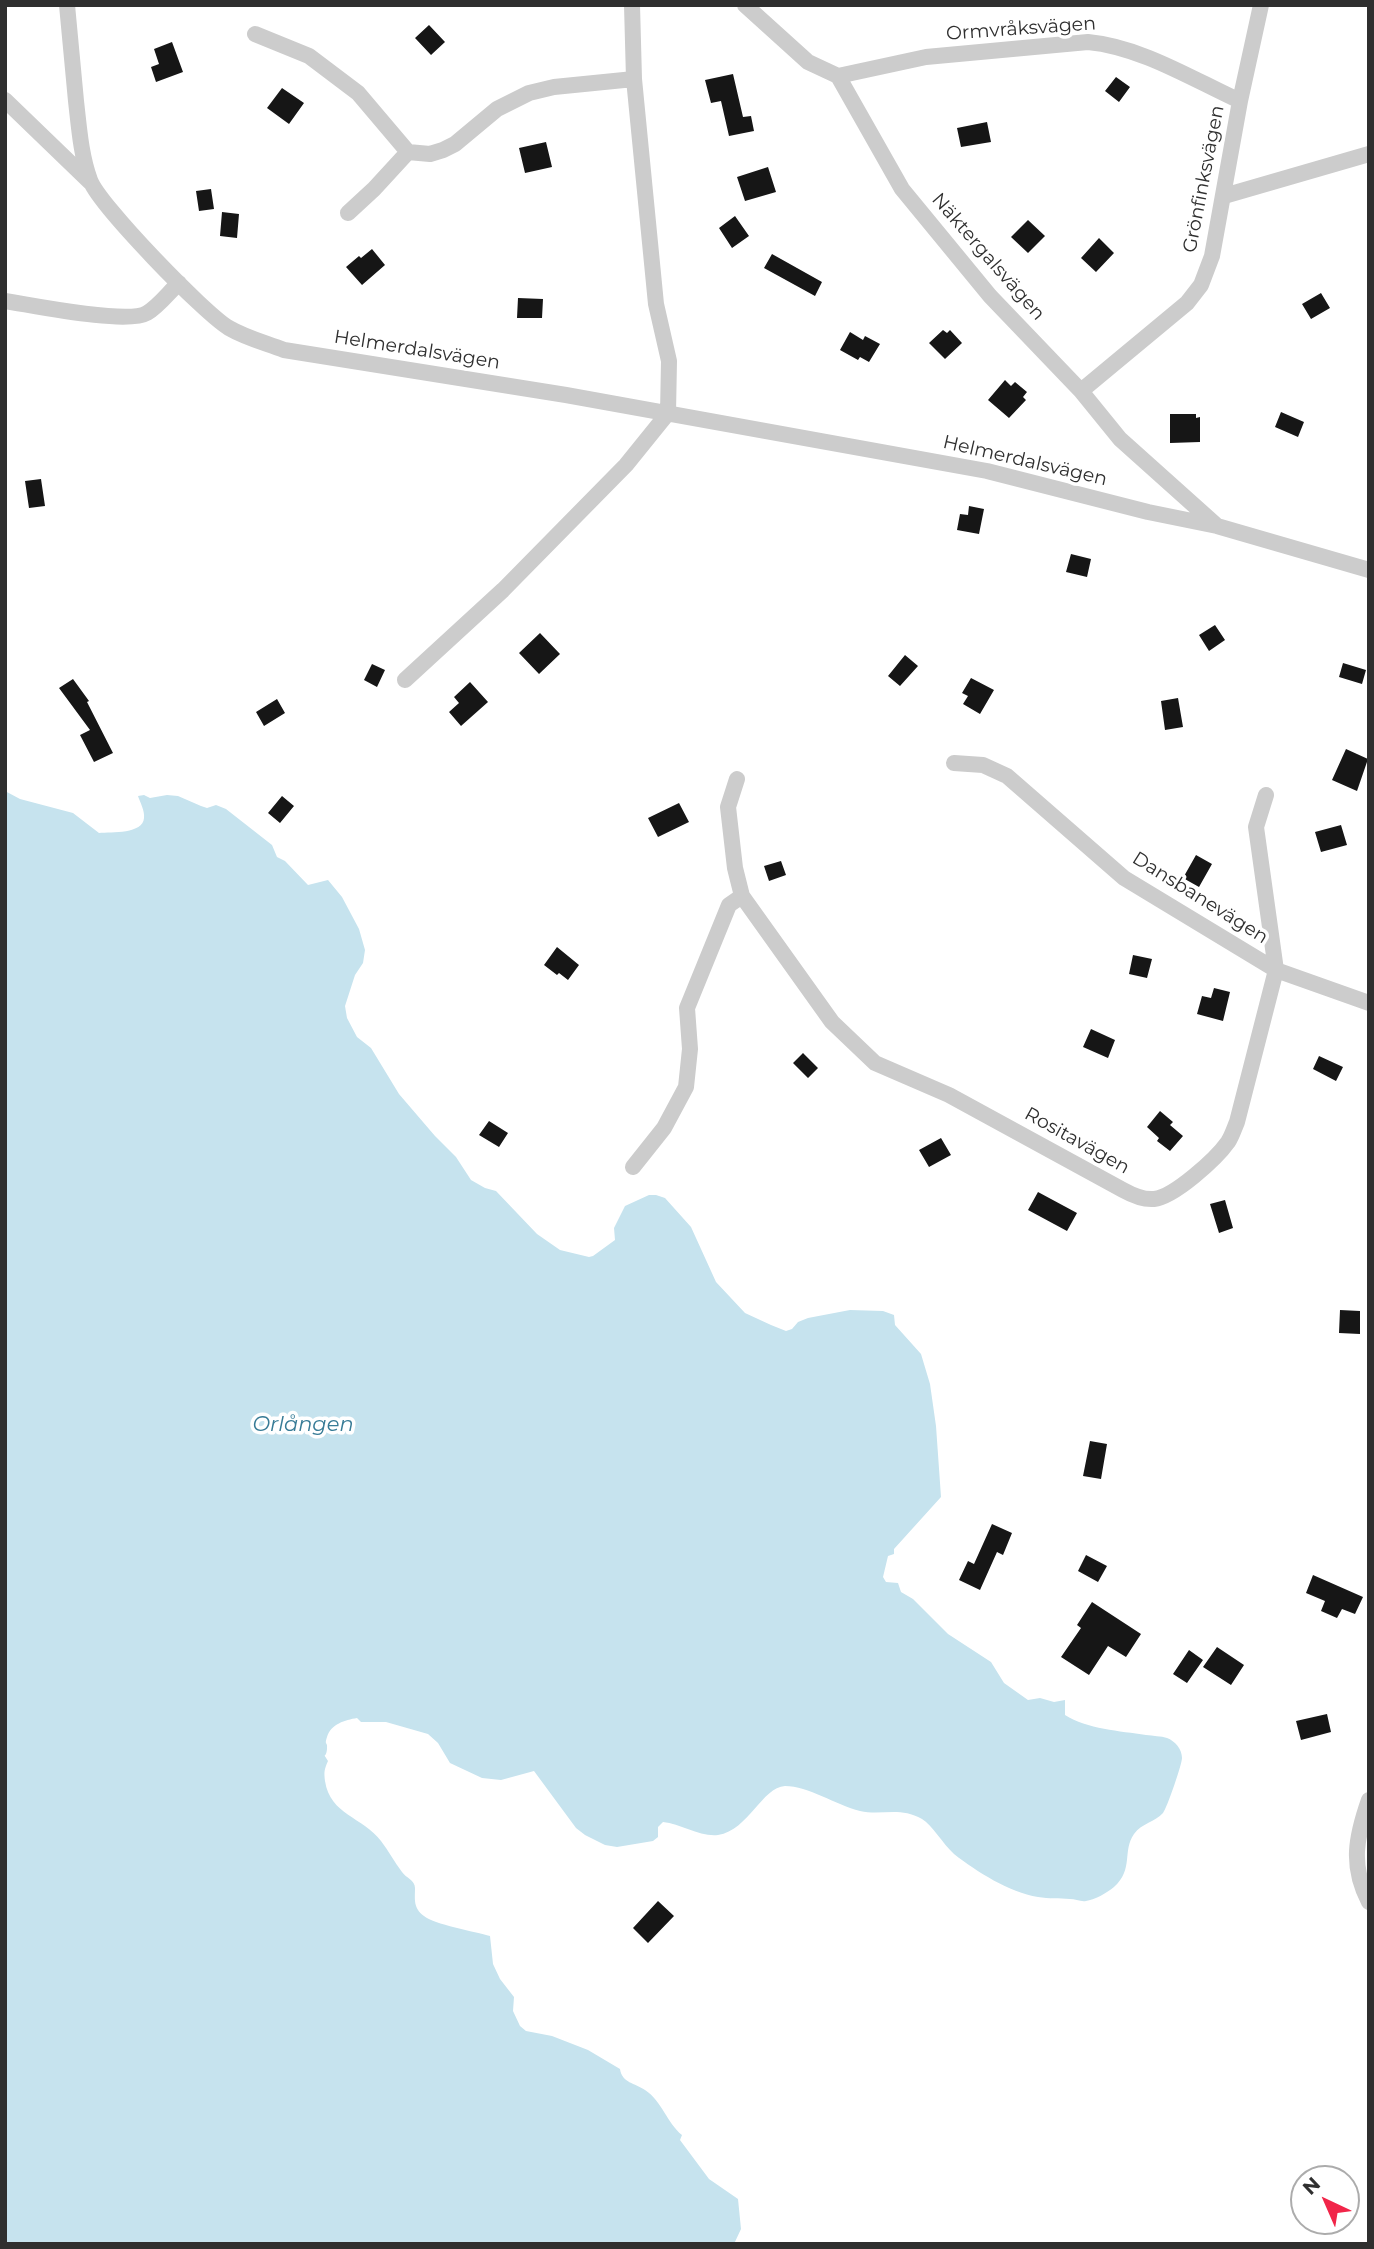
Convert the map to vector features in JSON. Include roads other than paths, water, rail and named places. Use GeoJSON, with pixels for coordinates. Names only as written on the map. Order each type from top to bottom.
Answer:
{"type":"FeatureCollection","features":[{"type":"Feature","properties":{"kind":"street","name":"Helmerdalsvägen"},"geometry":{"type":"LineString","coordinates":[[67,5],[80,136],[90,182],[108,206],[179,283],[229,328],[284,350],[668,413],[987,471],[1148,512],[1217,526],[1369,570]]}},
{"type":"Feature","properties":{"kind":"street"},"geometry":{"type":"LineString","coordinates":[[405,680],[503,590],[626,465],[668,413],[669,361],[656,304],[634,79],[632,5]]}},
{"type":"Feature","properties":{"kind":"street"},"geometry":{"type":"LineString","coordinates":[[745,5],[808,62],[838,76]]}},
{"type":"Feature","properties":{"kind":"street","name":"Grönfinksvägen"},"geometry":{"type":"LineString","coordinates":[[1082,391],[1195,294],[1201,285],[1212,256],[1240,101],[1261,5]]}},
{"type":"Feature","properties":{"kind":"street"},"geometry":{"type":"LineString","coordinates":[[255,34],[309,56],[349,85],[376,111],[408,152],[430,154],[443,150],[455,144],[497,109],[529,93],[554,87],[634,79]]}},
{"type":"Feature","properties":{"kind":"street","name":"Ormvråksvägen"},"geometry":{"type":"LineString","coordinates":[[838,76],[926,57],[1088,42],[1112,45],[1136,53],[1240,101]]}},
{"type":"Feature","properties":{"kind":"street","name":"Näktergalsvägen"},"geometry":{"type":"LineString","coordinates":[[838,76],[902,190],[990,296],[1082,391],[1120,439],[1217,526]]}},
{"type":"Feature","properties":{"kind":"street"},"geometry":{"type":"LineString","coordinates":[[5,100],[90,182]]}},
{"type":"Feature","properties":{"kind":"street"},"geometry":{"type":"LineString","coordinates":[[348,213],[408,152]]}},
{"type":"Feature","properties":{"kind":"street"},"geometry":{"type":"LineString","coordinates":[[1224,196],[1369,154]]}},
{"type":"Feature","properties":{"kind":"street"},"geometry":{"type":"LineString","coordinates":[[5,301],[128,317],[146,314],[179,283]]}},
{"type":"Feature","properties":{"kind":"street","name":"Dansbanevägen"},"geometry":{"type":"LineString","coordinates":[[954,763],[983,765],[1007,776],[1124,878],[1276,970],[1369,1003]]}},
{"type":"Feature","properties":{"kind":"street","name":"Rositavägen"},"geometry":{"type":"LineString","coordinates":[[737,779],[729,807],[735,869],[742,896],[832,1022],[875,1063],[949,1095],[1122,1190],[1153,1200],[1171,1194],[1214,1158],[1229,1142],[1237,1122],[1276,970],[1256,827],[1266,795]]}},
{"type":"Feature","properties":{"kind":"street"},"geometry":{"type":"LineString","coordinates":[[633,1167],[664,1128],[685,1087],[690,1049],[687,1008],[729,905],[742,896]]}},
{"type":"Feature","properties":{"kind":"street"},"geometry":{"type":"LineString","coordinates":[[1369,1800],[1357,1840],[1358,1872],[1369,1902]]}},
{"type":"Feature","properties":{"kind":"water","name":"Orlången"},"geometry":{"type":"Polygon","coordinates":[[[5,791],[20,799],[73,813],[99,833],[133,830],[138,827],[144,815],[138,796],[178,796],[207,808],[216,805],[226,809],[272,845],[277,857],[285,861],[308,885],[328,880],[342,897],[359,929],[365,950],[363,963],[355,975],[345,1006],[347,1018],[357,1037],[371,1048],[399,1094],[456,1157],[471,1180],[496,1191],[537,1234],[560,1250],[593,1256],[615,1240],[614,1228],[625,1206],[649,1195],[656,1195],[665,1198],[691,1227],[716,1282],[745,1313],[786,1331],[808,1318],[850,1310],[883,1311],[894,1315],[895,1325],[921,1354],[930,1384],[941,1497],[894,1549],[894,1554],[888,1556],[883,1577],[886,1582],[898,1583],[901,1592],[913,1599],[948,1634],[991,1662],[1004,1683],[1028,1700],[1065,1700],[1065,1715],[1074,1720],[1104,1729],[1165,1737],[1173,1741],[1179,1749],[1181,1762],[1163,1813],[1134,1834],[1124,1874],[1114,1887],[1104,1894],[1084,1901],[1038,1897],[1005,1886],[954,1854],[926,1822],[914,1815],[860,1811],[794,1787],[785,1786],[769,1793],[747,1818],[729,1832],[718,1835],[704,1834],[663,1822],[658,1827],[658,1837],[653,1841],[617,1847],[605,1845],[576,1828],[534,1771],[501,1780],[482,1778],[450,1763],[438,1743],[428,1734],[386,1722],[361,1722],[357,1718],[343,1721],[332,1729],[326,1740],[325,1756],[328,1761],[324,1773],[328,1792],[340,1809],[374,1833],[402,1872],[414,1883],[418,1910],[436,1922],[490,1936],[493,1964],[500,1979],[514,1997],[513,2011],[520,2026],[526,2031],[552,2036],[588,2050],[620,2069],[626,2080],[651,2095],[682,2135],[680,2140],[709,2179],[738,2199],[741,2229],[734,2244],[5,2244],[5,791]]]}}]}
